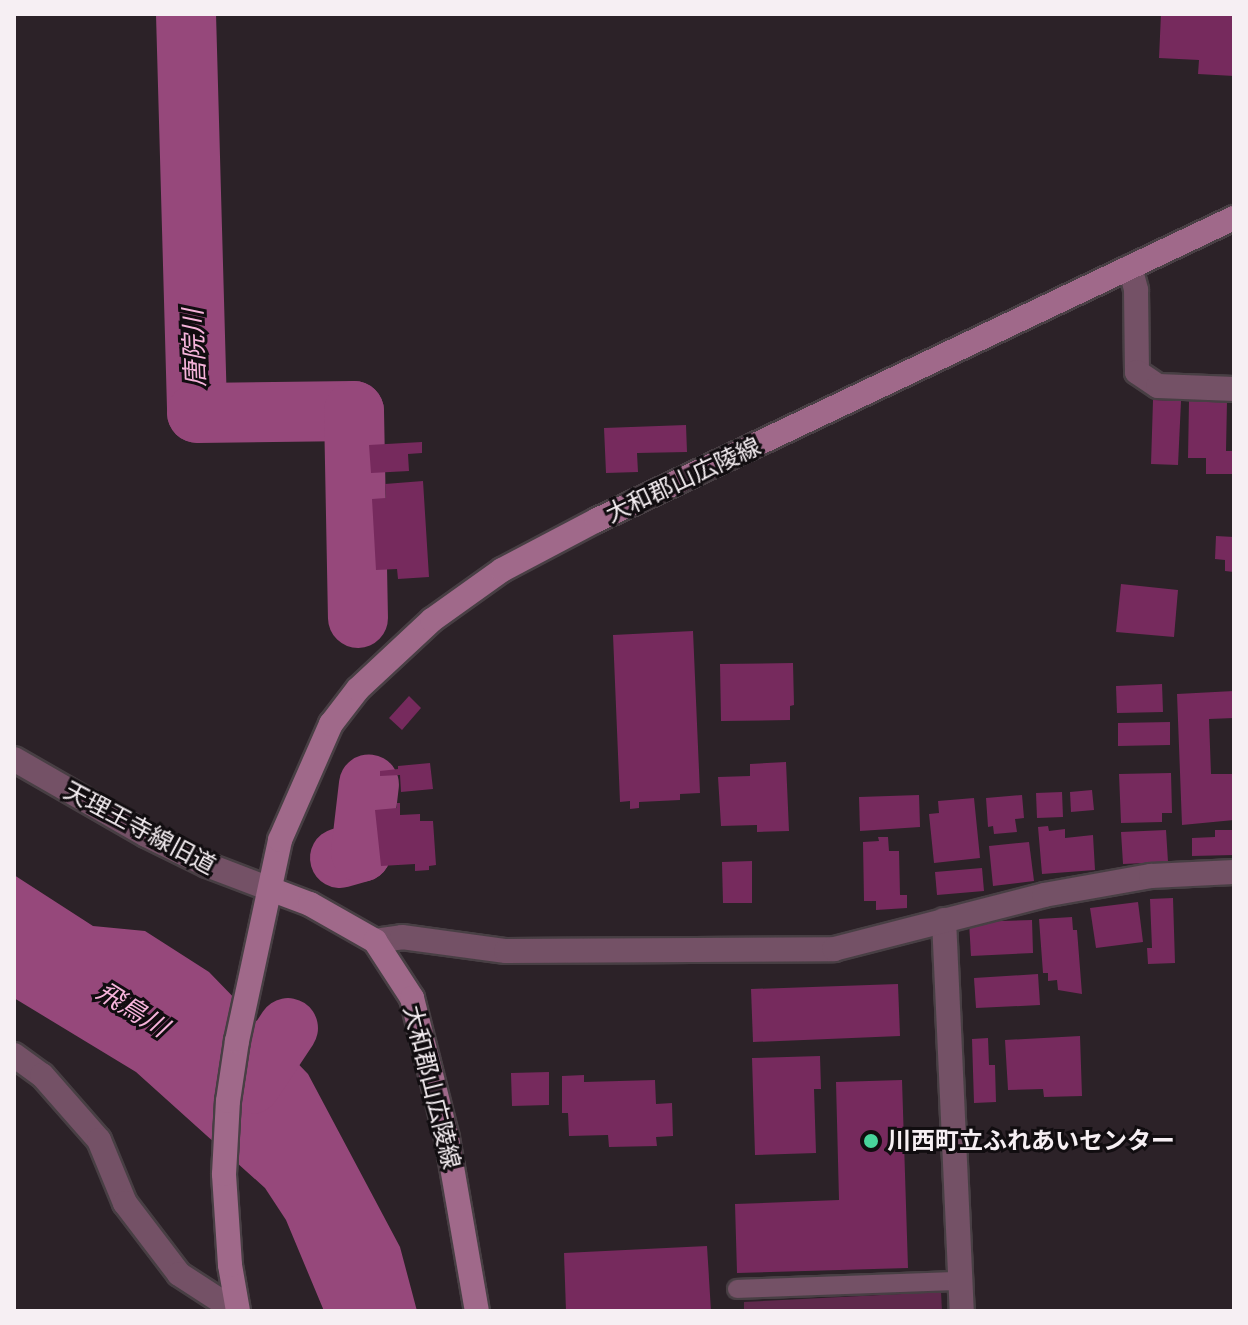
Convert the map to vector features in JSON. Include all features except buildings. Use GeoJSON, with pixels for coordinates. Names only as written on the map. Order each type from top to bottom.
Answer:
{"type":"FeatureCollection","features":[{"type":"Feature","properties":{"kind":"main road","name":"大和郡山広陵線"},"geometry":{"type":"LineString","coordinates":[[237,1311],[230,1265],[224,1174],[228,1101],[253,965],[280,840],[331,724],[358,689],[432,620],[502,570],[597,520],[1234,218]]}},
{"type":"Feature","properties":{"kind":"main road","name":"大和郡山広陵線"},"geometry":{"type":"LineString","coordinates":[[270,889],[310,904],[375,941],[412,998],[447,1138],[477,1311]]}},
{"type":"Feature","properties":{"kind":"street"},"geometry":{"type":"LineString","coordinates":[[1130,267],[1136,290],[1137,372],[1158,386],[1234,389]]}},
{"type":"Feature","properties":{"kind":"street","name":"天理王寺線旧道"},"geometry":{"type":"LineString","coordinates":[[14,759],[146,835],[207,865],[270,889]]}},
{"type":"Feature","properties":{"kind":"street"},"geometry":{"type":"LineString","coordinates":[[375,941],[402,937],[506,951],[834,949],[1044,895],[1151,876],[1234,872]]}},
{"type":"Feature","properties":{"kind":"street"},"geometry":{"type":"LineString","coordinates":[[944,920],[962,1311]]}},
{"type":"Feature","properties":{"kind":"street"},"geometry":{"type":"LineString","coordinates":[[14,1055],[42,1075],[99,1140],[125,1203],[179,1274],[237,1311]]}},
{"type":"Feature","properties":{"kind":"lane"},"geometry":{"type":"LineString","coordinates":[[737,1289],[960,1281]]}},
{"type":"Feature","properties":{"kind":"shaded area"},"geometry":{"type":"Polygon","coordinates":[[[941,1292],[942,1311],[744,1311],[744,1302],[941,1292]]]}},
{"type":"Feature","properties":{"kind":"water"},"geometry":{"type":"Polygon","coordinates":[[[14,875],[93,926],[145,931],[209,972],[308,1074],[400,1247],[417,1311],[324,1311],[286,1220],[265,1188],[136,1072],[14,998],[14,875]]]}},
{"type":"Feature","properties":{"kind":"waterway","name":"唐院川"},"geometry":{"type":"LineString","coordinates":[[186,14],[197,413],[354,411],[358,618]]}},
{"type":"Feature","properties":{"kind":"waterway","name":"唐院川"},"geometry":{"type":"LineString","coordinates":[[340,858],[361,852],[369,784]]}},
{"type":"Feature","properties":{"kind":"waterway","name":"飛鳥川"},"geometry":{"type":"LineString","coordinates":[[251,1084],[288,1028]]}},
{"type":"Feature","properties":{"kind":"place","name":"川西町立ふれあいセンター"},"geometry":{"type":"Point","coordinates":[871,1141]}}]}
